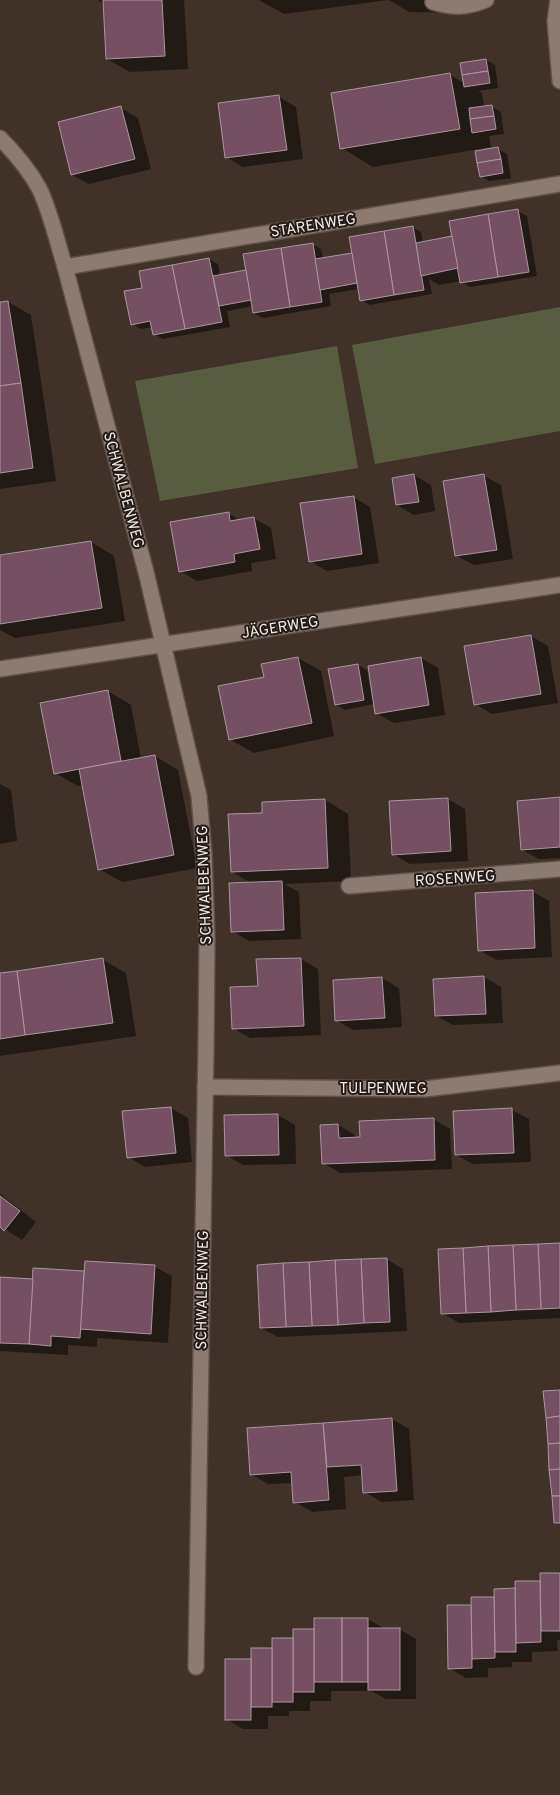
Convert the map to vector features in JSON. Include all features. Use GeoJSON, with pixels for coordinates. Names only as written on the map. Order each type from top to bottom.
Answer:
{"type":"FeatureCollection","features":[{"type":"Feature","properties":{"kind":"street"},"geometry":{"type":"LineString","coordinates":[[433,2],[448,7],[469,7],[486,0]]}},
{"type":"Feature","properties":{"kind":"street"},"geometry":{"type":"LineString","coordinates":[[558,0],[555,22],[559,73]]}},
{"type":"Feature","properties":{"kind":"street","name":"SCHWALBENWEG"},"geometry":{"type":"LineString","coordinates":[[0,138],[16,154],[40,190],[52,224],[146,572],[199,796],[204,854],[207,938],[196,1667]]}},
{"type":"Feature","properties":{"kind":"street","name":"STARENWEG"},"geometry":{"type":"LineString","coordinates":[[65,267],[560,184]]}},
{"type":"Feature","properties":{"kind":"street","name":"JÄGERWEG"},"geometry":{"type":"LineString","coordinates":[[0,669],[560,585]]}},
{"type":"Feature","properties":{"kind":"street","name":"ROSENWEG"},"geometry":{"type":"LineString","coordinates":[[349,886],[560,869]]}},
{"type":"Feature","properties":{"kind":"street","name":"TULPENWEG"},"geometry":{"type":"LineString","coordinates":[[205,1088],[425,1089],[560,1073]]}},
{"type":"Feature","properties":{"kind":"green space"},"geometry":{"type":"Polygon","coordinates":[[[560,307],[560,431],[375,464],[352,345],[560,307]]]}},
{"type":"Feature","properties":{"kind":"green space"},"geometry":{"type":"Polygon","coordinates":[[[337,346],[358,468],[160,501],[135,381],[337,346]]]}},
{"type":"Feature","properties":{"kind":"building"},"geometry":{"type":"Polygon","coordinates":[[[103,0],[162,0],[165,56],[106,59],[103,0]]]}},
{"type":"Feature","properties":{"kind":"building"},"geometry":{"type":"Polygon","coordinates":[[[486,59],[488,71],[462,75],[460,63],[486,59]]]}},
{"type":"Feature","properties":{"kind":"building"},"geometry":{"type":"Polygon","coordinates":[[[488,71],[490,83],[464,87],[462,75],[488,71]]]}},
{"type":"Feature","properties":{"kind":"building"},"geometry":{"type":"Polygon","coordinates":[[[450,73],[460,129],[340,149],[331,93],[450,73]]]}},
{"type":"Feature","properties":{"kind":"building"},"geometry":{"type":"Polygon","coordinates":[[[279,95],[287,150],[225,158],[218,103],[279,95]]]}},
{"type":"Feature","properties":{"kind":"building"},"geometry":{"type":"Polygon","coordinates":[[[492,105],[494,116],[470,119],[469,108],[492,105]]]}},
{"type":"Feature","properties":{"kind":"building"},"geometry":{"type":"Polygon","coordinates":[[[121,106],[135,159],[71,175],[58,122],[121,106]]]}},
{"type":"Feature","properties":{"kind":"building"},"geometry":{"type":"Polygon","coordinates":[[[494,116],[496,129],[472,133],[470,119],[494,116]]]}},
{"type":"Feature","properties":{"kind":"building"},"geometry":{"type":"Polygon","coordinates":[[[498,147],[501,159],[477,163],[475,151],[498,147]]]}},
{"type":"Feature","properties":{"kind":"building"},"geometry":{"type":"Polygon","coordinates":[[[501,159],[503,173],[480,177],[477,163],[501,159]]]}},
{"type":"Feature","properties":{"kind":"building"},"geometry":{"type":"Polygon","coordinates":[[[518,209],[529,272],[498,277],[488,214],[518,209]]]}},
{"type":"Feature","properties":{"kind":"building"},"geometry":{"type":"Polygon","coordinates":[[[488,214],[498,277],[460,283],[449,221],[488,214]]]}},
{"type":"Feature","properties":{"kind":"building"},"geometry":{"type":"Polygon","coordinates":[[[413,226],[424,290],[394,295],[384,231],[413,226]]]}},
{"type":"Feature","properties":{"kind":"building"},"geometry":{"type":"Polygon","coordinates":[[[384,231],[394,295],[360,301],[349,237],[384,231]]]}},
{"type":"Feature","properties":{"kind":"building"},"geometry":{"type":"Polygon","coordinates":[[[452,236],[458,268],[421,276],[416,243],[452,236]]]}},
{"type":"Feature","properties":{"kind":"building"},"geometry":{"type":"Polygon","coordinates":[[[313,243],[322,302],[290,307],[281,248],[313,243]]]}},
{"type":"Feature","properties":{"kind":"building"},"geometry":{"type":"Polygon","coordinates":[[[281,248],[290,307],[253,313],[243,254],[281,248]]]}},
{"type":"Feature","properties":{"kind":"building"},"geometry":{"type":"Polygon","coordinates":[[[352,253],[357,283],[320,290],[315,259],[352,253]]]}},
{"type":"Feature","properties":{"kind":"building"},"geometry":{"type":"Polygon","coordinates":[[[209,258],[222,322],[185,329],[172,265],[209,258]]]}},
{"type":"Feature","properties":{"kind":"building"},"geometry":{"type":"Polygon","coordinates":[[[172,265],[185,329],[153,335],[150,321],[131,325],[124,291],[142,288],[139,271],[172,265]]]}},
{"type":"Feature","properties":{"kind":"building"},"geometry":{"type":"Polygon","coordinates":[[[246,270],[251,300],[219,306],[213,276],[246,270]]]}},
{"type":"Feature","properties":{"kind":"building"},"geometry":{"type":"Polygon","coordinates":[[[8,301],[21,383],[0,386],[0,302],[8,301]]]}},
{"type":"Feature","properties":{"kind":"building"},"geometry":{"type":"Polygon","coordinates":[[[21,383],[33,468],[0,473],[0,386],[21,383]]]}},
{"type":"Feature","properties":{"kind":"building"},"geometry":{"type":"Polygon","coordinates":[[[414,474],[419,502],[396,505],[392,478],[414,474]]]}},
{"type":"Feature","properties":{"kind":"building"},"geometry":{"type":"Polygon","coordinates":[[[484,474],[497,550],[455,556],[443,481],[484,474]]]}},
{"type":"Feature","properties":{"kind":"building"},"geometry":{"type":"Polygon","coordinates":[[[354,496],[362,554],[309,562],[300,503],[354,496]]]}},
{"type":"Feature","properties":{"kind":"building"},"geometry":{"type":"Polygon","coordinates":[[[229,512],[230,521],[254,517],[260,549],[234,554],[235,562],[179,572],[170,522],[229,512]]]}},
{"type":"Feature","properties":{"kind":"building"},"geometry":{"type":"Polygon","coordinates":[[[91,541],[102,608],[0,624],[0,555],[91,541]]]}},
{"type":"Feature","properties":{"kind":"building"},"geometry":{"type":"Polygon","coordinates":[[[531,635],[541,694],[474,705],[464,646],[531,635]]]}},
{"type":"Feature","properties":{"kind":"building"},"geometry":{"type":"Polygon","coordinates":[[[298,657],[312,723],[229,740],[218,686],[264,677],[261,664],[298,657]]]}},
{"type":"Feature","properties":{"kind":"building"},"geometry":{"type":"Polygon","coordinates":[[[421,657],[429,705],[375,714],[368,666],[421,657]]]}},
{"type":"Feature","properties":{"kind":"building"},"geometry":{"type":"Polygon","coordinates":[[[358,664],[364,700],[335,705],[328,669],[358,664]]]}},
{"type":"Feature","properties":{"kind":"building"},"geometry":{"type":"Polygon","coordinates":[[[108,690],[121,761],[54,774],[40,703],[108,690]]]}},
{"type":"Feature","properties":{"kind":"building"},"geometry":{"type":"Polygon","coordinates":[[[155,755],[174,855],[98,870],[79,769],[155,755]]]}},
{"type":"Feature","properties":{"kind":"building"},"geometry":{"type":"Polygon","coordinates":[[[560,797],[560,847],[521,850],[517,801],[560,797]]]}},
{"type":"Feature","properties":{"kind":"building"},"geometry":{"type":"Polygon","coordinates":[[[448,798],[451,851],[392,855],[389,801],[448,798]]]}},
{"type":"Feature","properties":{"kind":"building"},"geometry":{"type":"Polygon","coordinates":[[[325,799],[328,868],[231,872],[228,814],[262,813],[262,802],[325,799]]]}},
{"type":"Feature","properties":{"kind":"building"},"geometry":{"type":"Polygon","coordinates":[[[282,881],[284,930],[231,932],[229,883],[282,881]]]}},
{"type":"Feature","properties":{"kind":"building"},"geometry":{"type":"Polygon","coordinates":[[[533,890],[535,948],[478,951],[475,893],[533,890]]]}},
{"type":"Feature","properties":{"kind":"building"},"geometry":{"type":"Polygon","coordinates":[[[103,958],[113,1023],[25,1035],[17,971],[103,958]]]}},
{"type":"Feature","properties":{"kind":"building"},"geometry":{"type":"Polygon","coordinates":[[[301,958],[304,1026],[232,1029],[230,987],[258,986],[256,959],[301,958]]]}},
{"type":"Feature","properties":{"kind":"building"},"geometry":{"type":"Polygon","coordinates":[[[17,971],[25,1035],[0,1039],[0,973],[17,971]]]}},
{"type":"Feature","properties":{"kind":"building"},"geometry":{"type":"Polygon","coordinates":[[[484,976],[486,1014],[435,1016],[433,979],[484,976]]]}},
{"type":"Feature","properties":{"kind":"building"},"geometry":{"type":"Polygon","coordinates":[[[382,977],[385,1018],[335,1021],[333,980],[382,977]]]}},
{"type":"Feature","properties":{"kind":"building"},"geometry":{"type":"Polygon","coordinates":[[[171,1107],[176,1153],[127,1158],[122,1111],[171,1107]]]}},
{"type":"Feature","properties":{"kind":"building"},"geometry":{"type":"Polygon","coordinates":[[[512,1108],[514,1153],[455,1155],[453,1111],[512,1108]]]}},
{"type":"Feature","properties":{"kind":"building"},"geometry":{"type":"Polygon","coordinates":[[[278,1114],[279,1155],[225,1156],[224,1115],[278,1114]]]}},
{"type":"Feature","properties":{"kind":"building"},"geometry":{"type":"Polygon","coordinates":[[[434,1118],[435,1160],[322,1164],[320,1125],[338,1124],[339,1138],[360,1137],[359,1121],[434,1118]]]}},
{"type":"Feature","properties":{"kind":"building"},"geometry":{"type":"Polygon","coordinates":[[[0,1196],[20,1211],[4,1231],[0,1227],[0,1196]]]}},
{"type":"Feature","properties":{"kind":"building"},"geometry":{"type":"Polygon","coordinates":[[[560,1243],[560,1308],[541,1309],[538,1244],[560,1243]]]}},
{"type":"Feature","properties":{"kind":"building"},"geometry":{"type":"Polygon","coordinates":[[[538,1244],[541,1309],[516,1310],[513,1245],[538,1244]]]}},
{"type":"Feature","properties":{"kind":"building"},"geometry":{"type":"Polygon","coordinates":[[[513,1245],[516,1310],[491,1312],[488,1246],[513,1245]]]}},
{"type":"Feature","properties":{"kind":"building"},"geometry":{"type":"Polygon","coordinates":[[[488,1246],[491,1312],[466,1313],[463,1248],[488,1246]]]}},
{"type":"Feature","properties":{"kind":"building"},"geometry":{"type":"Polygon","coordinates":[[[463,1248],[466,1313],[441,1314],[438,1249],[463,1248]]]}},
{"type":"Feature","properties":{"kind":"building"},"geometry":{"type":"Polygon","coordinates":[[[387,1258],[390,1322],[364,1323],[361,1259],[387,1258]]]}},
{"type":"Feature","properties":{"kind":"building"},"geometry":{"type":"Polygon","coordinates":[[[361,1259],[364,1323],[338,1325],[335,1260],[361,1259]]]}},
{"type":"Feature","properties":{"kind":"building"},"geometry":{"type":"Polygon","coordinates":[[[335,1260],[338,1325],[312,1326],[309,1262],[335,1260]]]}},
{"type":"Feature","properties":{"kind":"building"},"geometry":{"type":"Polygon","coordinates":[[[85,1261],[155,1265],[151,1334],[80,1329],[85,1261]]]}},
{"type":"Feature","properties":{"kind":"building"},"geometry":{"type":"Polygon","coordinates":[[[309,1262],[312,1326],[286,1327],[283,1263],[309,1262]]]}},
{"type":"Feature","properties":{"kind":"building"},"geometry":{"type":"Polygon","coordinates":[[[283,1263],[286,1327],[260,1328],[257,1265],[283,1263]]]}},
{"type":"Feature","properties":{"kind":"building"},"geometry":{"type":"Polygon","coordinates":[[[33,1268],[84,1271],[80,1338],[51,1336],[51,1346],[29,1344],[33,1268]]]}},
{"type":"Feature","properties":{"kind":"building"},"geometry":{"type":"Polygon","coordinates":[[[0,1277],[33,1279],[29,1344],[0,1343],[0,1277]]]}},
{"type":"Feature","properties":{"kind":"building"},"geometry":{"type":"Polygon","coordinates":[[[560,1390],[560,1416],[546,1418],[543,1391],[560,1390]]]}},
{"type":"Feature","properties":{"kind":"building"},"geometry":{"type":"Polygon","coordinates":[[[560,1416],[560,1443],[548,1444],[546,1418],[560,1416]]]}},
{"type":"Feature","properties":{"kind":"building"},"geometry":{"type":"Polygon","coordinates":[[[392,1418],[397,1491],[363,1493],[361,1465],[327,1467],[323,1423],[392,1418]]]}},
{"type":"Feature","properties":{"kind":"building"},"geometry":{"type":"Polygon","coordinates":[[[323,1423],[329,1500],[293,1503],[291,1472],[250,1475],[247,1428],[323,1423]]]}},
{"type":"Feature","properties":{"kind":"building"},"geometry":{"type":"Polygon","coordinates":[[[560,1443],[560,1469],[549,1470],[548,1444],[560,1443]]]}},
{"type":"Feature","properties":{"kind":"building"},"geometry":{"type":"Polygon","coordinates":[[[560,1469],[560,1496],[552,1496],[549,1470],[560,1469]]]}},
{"type":"Feature","properties":{"kind":"building"},"geometry":{"type":"Polygon","coordinates":[[[552,1496],[560,1496],[560,1523],[554,1523],[552,1496]]]}},
{"type":"Feature","properties":{"kind":"building"},"geometry":{"type":"Polygon","coordinates":[[[540,1573],[560,1573],[560,1631],[541,1631],[540,1573]]]}},
{"type":"Feature","properties":{"kind":"building"},"geometry":{"type":"Polygon","coordinates":[[[515,1581],[540,1581],[541,1642],[516,1643],[515,1581]]]}},
{"type":"Feature","properties":{"kind":"building"},"geometry":{"type":"Polygon","coordinates":[[[515,1588],[516,1652],[495,1652],[494,1589],[515,1588]]]}},
{"type":"Feature","properties":{"kind":"building"},"geometry":{"type":"Polygon","coordinates":[[[471,1597],[494,1597],[495,1658],[472,1659],[471,1597]]]}},
{"type":"Feature","properties":{"kind":"building"},"geometry":{"type":"Polygon","coordinates":[[[447,1605],[471,1605],[472,1668],[448,1669],[447,1605]]]}},
{"type":"Feature","properties":{"kind":"building"},"geometry":{"type":"Polygon","coordinates":[[[314,1618],[342,1618],[342,1682],[314,1682],[314,1618]]]}},
{"type":"Feature","properties":{"kind":"building"},"geometry":{"type":"Polygon","coordinates":[[[342,1618],[368,1618],[368,1682],[342,1682],[342,1618]]]}},
{"type":"Feature","properties":{"kind":"building"},"geometry":{"type":"Polygon","coordinates":[[[368,1628],[400,1628],[400,1690],[368,1690],[368,1628]]]}},
{"type":"Feature","properties":{"kind":"building"},"geometry":{"type":"Polygon","coordinates":[[[293,1629],[314,1629],[314,1692],[293,1692],[293,1629]]]}},
{"type":"Feature","properties":{"kind":"building"},"geometry":{"type":"Polygon","coordinates":[[[272,1638],[293,1638],[293,1702],[272,1702],[272,1638]]]}},
{"type":"Feature","properties":{"kind":"building"},"geometry":{"type":"Polygon","coordinates":[[[251,1648],[272,1648],[272,1707],[251,1707],[251,1648]]]}},
{"type":"Feature","properties":{"kind":"building"},"geometry":{"type":"Polygon","coordinates":[[[225,1659],[251,1659],[251,1720],[225,1720],[225,1659]]]}}]}
